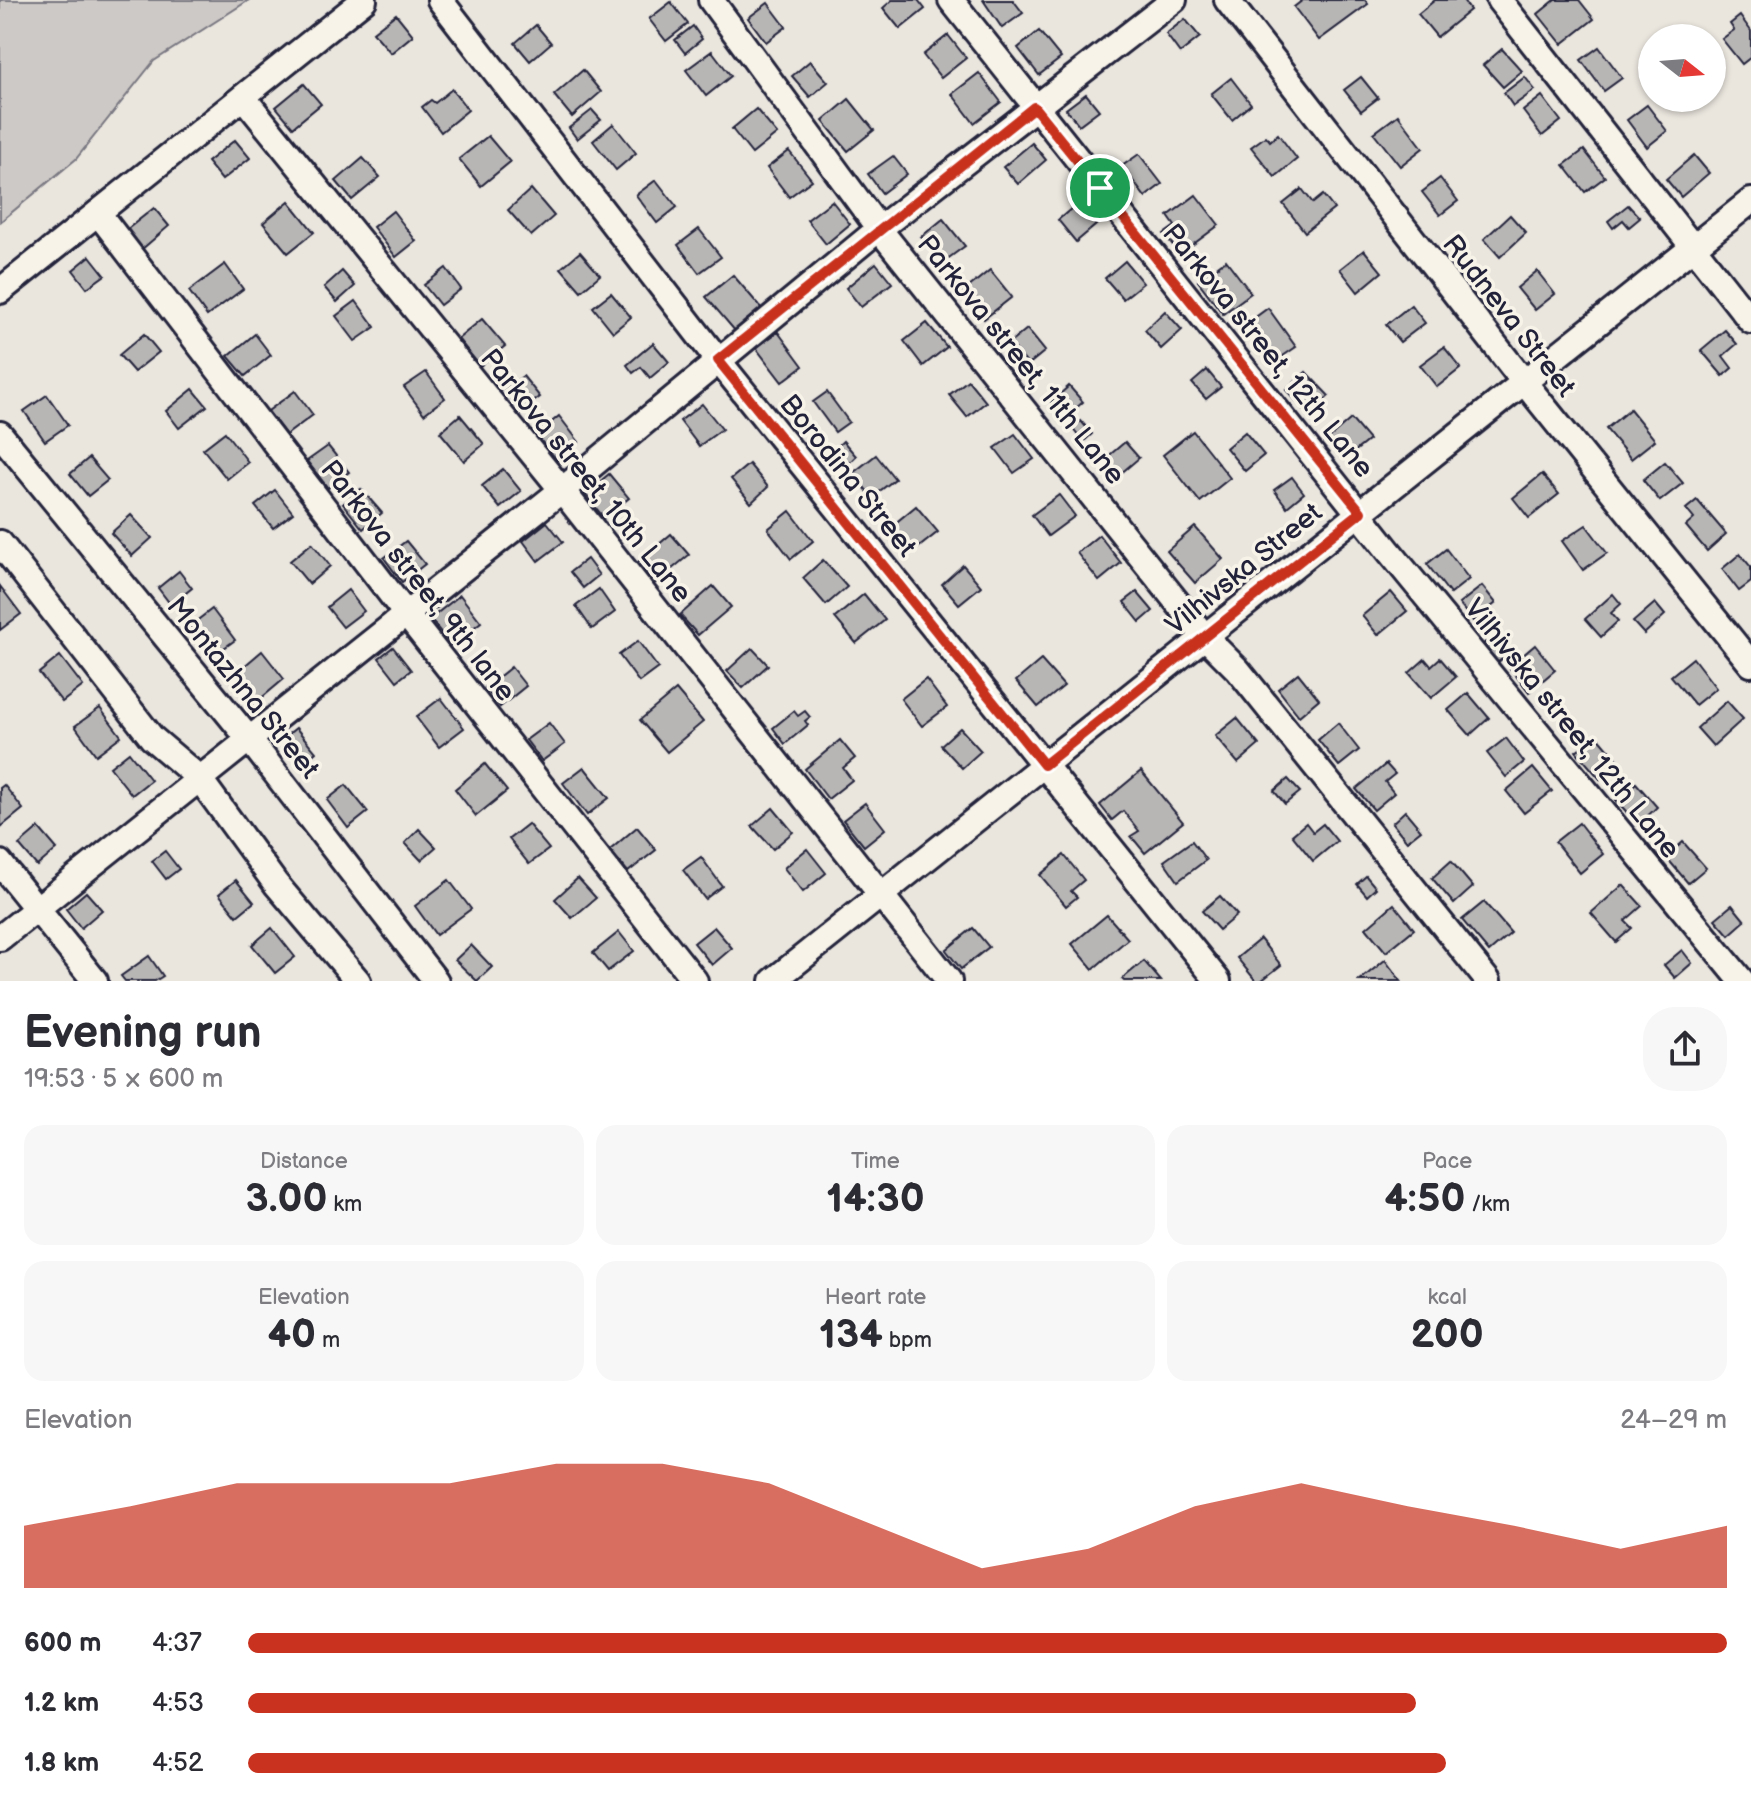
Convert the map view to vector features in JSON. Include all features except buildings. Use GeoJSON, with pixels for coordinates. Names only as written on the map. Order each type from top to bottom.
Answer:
{"type":"FeatureCollection","features":[{"type":"Feature","properties":{"kind":"street"},"geometry":{"type":"LineString","coordinates":[[0,291],[364,0]]}},
{"type":"Feature","properties":{"kind":"street","name":"Borodina Street"},"geometry":{"type":"LineString","coordinates":[[440,0],[718,360],[1218,981]]}},
{"type":"Feature","properties":{"kind":"street","name":"Parkova street, 11th Lane"},"geometry":{"type":"LineString","coordinates":[[711,0],[879,229],[1205,637],[1238,670],[1488,981]]}},
{"type":"Feature","properties":{"kind":"street","name":"Parkova street, 12th Lane"},"geometry":{"type":"LineString","coordinates":[[951,0],[1361,512]]}},
{"type":"Feature","properties":{"kind":"street"},"geometry":{"type":"LineString","coordinates":[[0,938],[562,490],[879,229],[1174,0]]}},
{"type":"Feature","properties":{"kind":"street","name":"Rudneva Street"},"geometry":{"type":"LineString","coordinates":[[1227,0],[1524,382],[1751,664]]}},
{"type":"Feature","properties":{"kind":"street"},"geometry":{"type":"LineString","coordinates":[[1499,0],[1751,321]]}},
{"type":"Feature","properties":{"kind":"street","name":"Parkova street, 10th Lane"},"geometry":{"type":"LineString","coordinates":[[243,97],[562,490],[949,981]]}},
{"type":"Feature","properties":{"kind":"street","name":"Vilhivska Street"},"geometry":{"type":"LineString","coordinates":[[773,981],[1751,201]]}},
{"type":"Feature","properties":{"kind":"street","name":"Parkova street, 9th lane"},"geometry":{"type":"LineString","coordinates":[[98,213],[406,614],[695,981]]}},
{"type":"Feature","properties":{"kind":"street","name":"Montazhna Street"},"geometry":{"type":"LineString","coordinates":[[0,434],[249,739],[436,981]]}},
{"type":"Feature","properties":{"kind":"street","name":"Vilhivska street, 12th Lane"},"geometry":{"type":"LineString","coordinates":[[1361,512],[1398,563],[1742,981]]}},
{"type":"Feature","properties":{"kind":"street"},"geometry":{"type":"LineString","coordinates":[[0,543],[152,738],[199,778],[276,884],[358,981]]}},
{"type":"Feature","properties":{"kind":"street"},"geometry":{"type":"LineString","coordinates":[[0,863],[95,981]]}},
{"type":"Feature","properties":{"kind":"shaded area"},"geometry":{"type":"Polygon","coordinates":[[[0,0],[249,0],[154,61],[76,159],[0,222],[0,0]]]}},
{"type":"Feature","properties":{"kind":"route"},"geometry":{"type":"LineString","coordinates":[[1034,107],[1100,188],[1361,512],[1044,765],[718,360],[1034,107]]}}]}
